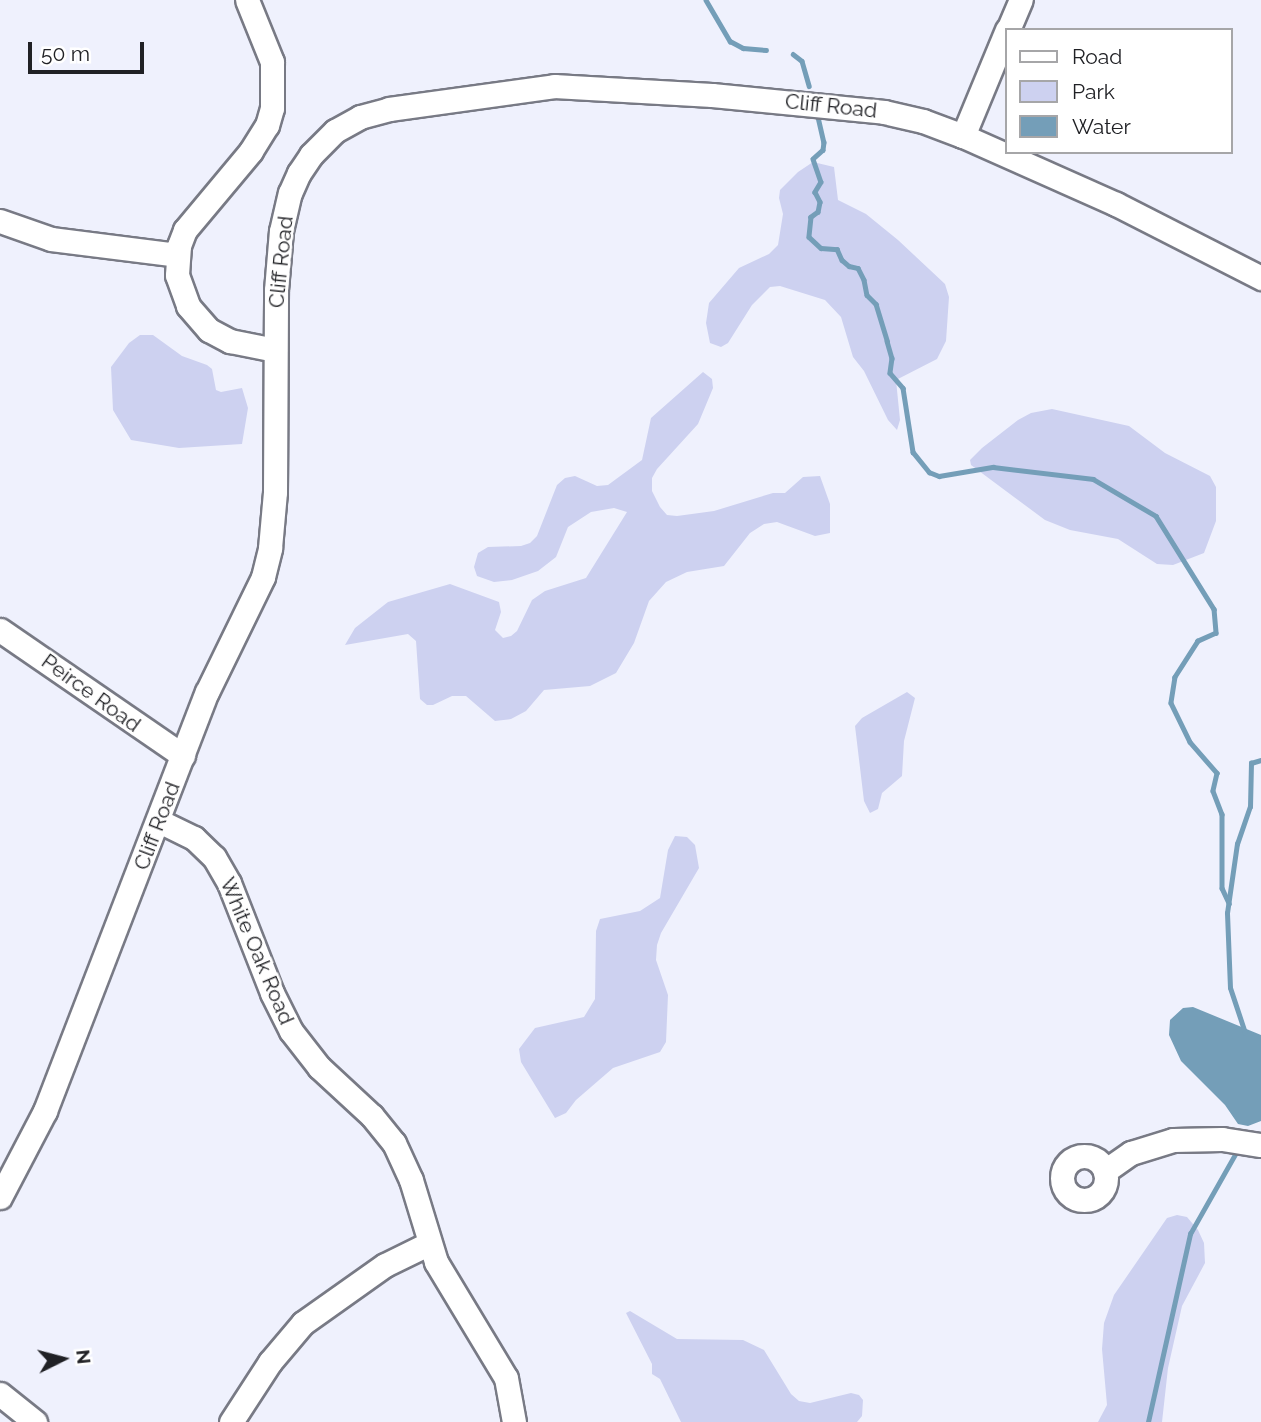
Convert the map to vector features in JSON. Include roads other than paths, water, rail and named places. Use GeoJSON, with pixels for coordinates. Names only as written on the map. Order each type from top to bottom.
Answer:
{"type":"FeatureCollection","features":[{"type":"Feature","properties":{"kind":"street"},"geometry":{"type":"LineString","coordinates":[[247,0],[272,62],[272,108],[267,125],[251,150],[191,222],[177,255],[180,291],[197,319],[223,338],[275,350]]}},
{"type":"Feature","properties":{"kind":"street"},"geometry":{"type":"LineString","coordinates":[[1008,28],[1021,0]]}},
{"type":"Feature","properties":{"kind":"street"},"geometry":{"type":"LineString","coordinates":[[963,136],[1006,32]]}},
{"type":"Feature","properties":{"kind":"street","name":"Cliff Road"},"geometry":{"type":"LineString","coordinates":[[0,1197],[45,1111],[212,680],[253,603],[266,568],[275,492],[277,260],[290,193],[305,164],[327,139],[343,126],[368,114],[409,105],[528,88],[583,86],[858,108],[911,118],[963,136],[1116,204],[1261,278]]}},
{"type":"Feature","properties":{"kind":"street"},"geometry":{"type":"LineString","coordinates":[[0,221],[28,233],[63,242],[177,255]]}},
{"type":"Feature","properties":{"kind":"street","name":"Peirce Road"},"geometry":{"type":"LineString","coordinates":[[1,634],[183,756]]}},
{"type":"Feature","properties":{"kind":"street","name":"White Oak Road"},"geometry":{"type":"LineString","coordinates":[[159,821],[200,843],[222,870],[272,993],[291,1031],[319,1067],[378,1121],[399,1151],[428,1244],[442,1273],[502,1370],[510,1392],[514,1422]]}},
{"type":"Feature","properties":{"kind":"street"},"geometry":{"type":"LineString","coordinates":[[1105,1171],[1131,1153],[1173,1140],[1222,1139],[1261,1145]]}},
{"type":"Feature","properties":{"kind":"street"},"geometry":{"type":"LineString","coordinates":[[231,1422],[270,1362],[303,1324],[385,1265],[428,1244]]}},
{"type":"Feature","properties":{"kind":"street"},"geometry":{"type":"LineString","coordinates":[[0,1394],[34,1422]]}},
{"type":"Feature","properties":{"kind":"water"},"geometry":{"type":"Polygon","coordinates":[[[1193,1007],[1261,1035],[1261,1121],[1248,1126],[1238,1124],[1225,1105],[1181,1061],[1169,1035],[1170,1020],[1183,1008],[1193,1007]]]}},
{"type":"Feature","properties":{"kind":"waterway"},"geometry":{"type":"LineString","coordinates":[[706,0],[730,41],[743,48],[766,50]]}},
{"type":"Feature","properties":{"kind":"waterway"},"geometry":{"type":"LineString","coordinates":[[793,54],[802,61],[809,86]]}},
{"type":"Feature","properties":{"kind":"waterway"},"geometry":{"type":"LineString","coordinates":[[818,117],[824,142],[823,150],[813,159],[821,182],[815,192],[820,202],[818,212],[811,217],[809,237],[821,248],[837,249],[842,260],[849,266],[858,268],[867,295],[876,304],[892,358],[890,373],[903,388],[913,452],[929,472],[939,476],[993,467],[1093,479],[1156,516],[1214,609],[1216,633],[1198,641],[1175,677],[1171,703],[1190,742],[1217,773],[1213,791],[1222,814],[1222,888],[1229,903]]}},
{"type":"Feature","properties":{"kind":"waterway"},"geometry":{"type":"LineString","coordinates":[[1245,1033],[1230,988],[1227,913],[1237,844],[1250,807],[1251,763],[1261,760]]}},
{"type":"Feature","properties":{"kind":"waterway"},"geometry":{"type":"LineString","coordinates":[[1148,1422],[1190,1234],[1238,1149]]}}]}
